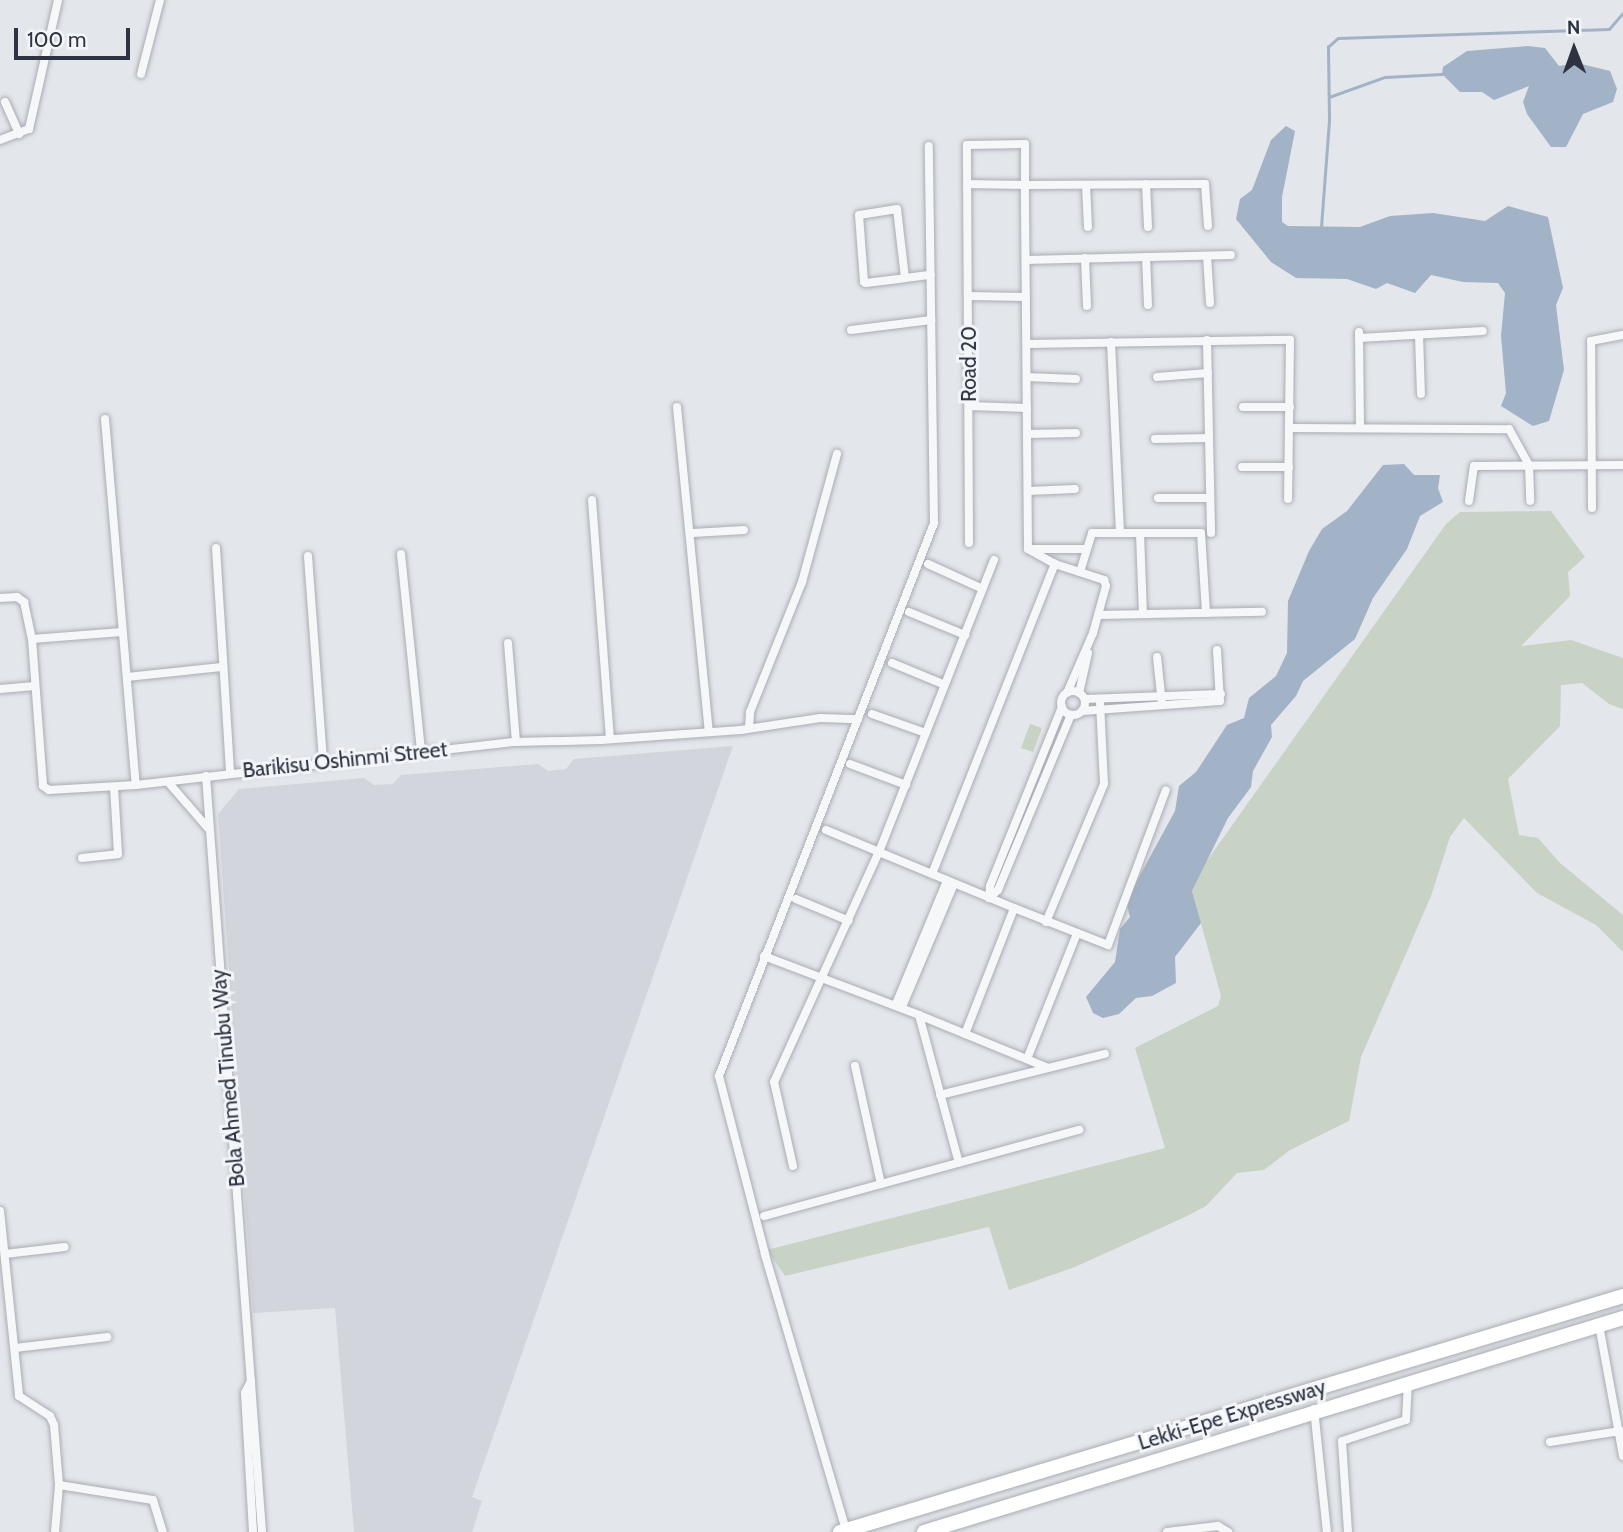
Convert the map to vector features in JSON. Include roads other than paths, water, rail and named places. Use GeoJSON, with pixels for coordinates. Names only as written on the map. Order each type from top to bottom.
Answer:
{"type":"FeatureCollection","features":[{"type":"Feature","properties":{"kind":"highway","name":"Lekki-Epe Expressway"},"geometry":{"type":"LineString","coordinates":[[843,1531],[1623,1296]]}},
{"type":"Feature","properties":{"kind":"highway","name":"Lekki-Epe Expressway"},"geometry":{"type":"LineString","coordinates":[[924,1532],[1314,1409],[1408,1384],[1623,1318]]}},
{"type":"Feature","properties":{"kind":"street"},"geometry":{"type":"LineString","coordinates":[[0,140],[29,129],[58,0]]}},
{"type":"Feature","properties":{"kind":"street"},"geometry":{"type":"LineString","coordinates":[[141,74],[160,0]]}},
{"type":"Feature","properties":{"kind":"street"},"geometry":{"type":"LineString","coordinates":[[5,102],[19,134]]}},
{"type":"Feature","properties":{"kind":"street","name":"Road 20"},"geometry":{"type":"LineString","coordinates":[[970,543],[967,145],[1025,144],[1025,185]]}},
{"type":"Feature","properties":{"kind":"street"},"geometry":{"type":"LineString","coordinates":[[843,1531],[719,1081],[764,956],[934,523],[929,146]]}},
{"type":"Feature","properties":{"kind":"street"},"geometry":{"type":"LineString","coordinates":[[969,184],[1206,185],[1208,226]]}},
{"type":"Feature","properties":{"kind":"street"},"geometry":{"type":"LineString","coordinates":[[1146,184],[1148,227]]}},
{"type":"Feature","properties":{"kind":"street"},"geometry":{"type":"LineString","coordinates":[[1025,185],[1028,549]]}},
{"type":"Feature","properties":{"kind":"street"},"geometry":{"type":"LineString","coordinates":[[1086,185],[1088,228]]}},
{"type":"Feature","properties":{"kind":"street"},"geometry":{"type":"LineString","coordinates":[[905,278],[897,209],[859,215],[864,282],[905,278],[931,275]]}},
{"type":"Feature","properties":{"kind":"street"},"geometry":{"type":"LineString","coordinates":[[1026,260],[1231,255]]}},
{"type":"Feature","properties":{"kind":"street"},"geometry":{"type":"LineString","coordinates":[[1208,256],[1210,303]]}},
{"type":"Feature","properties":{"kind":"street"},"geometry":{"type":"LineString","coordinates":[[1146,257],[1148,305]]}},
{"type":"Feature","properties":{"kind":"street"},"geometry":{"type":"LineString","coordinates":[[1084,258],[1087,306]]}},
{"type":"Feature","properties":{"kind":"street"},"geometry":{"type":"LineString","coordinates":[[969,296],[1026,297]]}},
{"type":"Feature","properties":{"kind":"street"},"geometry":{"type":"LineString","coordinates":[[851,330],[931,320]]}},
{"type":"Feature","properties":{"kind":"street"},"geometry":{"type":"LineString","coordinates":[[1360,428],[1359,335],[1483,331]]}},
{"type":"Feature","properties":{"kind":"street"},"geometry":{"type":"LineString","coordinates":[[1419,335],[1421,394]]}},
{"type":"Feature","properties":{"kind":"street"},"geometry":{"type":"LineString","coordinates":[[1592,508],[1591,341],[1623,335]]}},
{"type":"Feature","properties":{"kind":"street"},"geometry":{"type":"LineString","coordinates":[[1207,340],[1211,533]]}},
{"type":"Feature","properties":{"kind":"street"},"geometry":{"type":"LineString","coordinates":[[1027,344],[1290,340],[1288,499]]}},
{"type":"Feature","properties":{"kind":"street"},"geometry":{"type":"LineString","coordinates":[[1111,342],[1120,533]]}},
{"type":"Feature","properties":{"kind":"street"},"geometry":{"type":"LineString","coordinates":[[1157,377],[1208,373]]}},
{"type":"Feature","properties":{"kind":"street"},"geometry":{"type":"LineString","coordinates":[[1027,377],[1076,379]]}},
{"type":"Feature","properties":{"kind":"street"},"geometry":{"type":"LineString","coordinates":[[969,406],[1027,408]]}},
{"type":"Feature","properties":{"kind":"street"},"geometry":{"type":"LineString","coordinates":[[677,407],[693,533],[709,731]]}},
{"type":"Feature","properties":{"kind":"street"},"geometry":{"type":"LineString","coordinates":[[1243,407],[1290,407]]}},
{"type":"Feature","properties":{"kind":"street"},"geometry":{"type":"LineString","coordinates":[[105,419],[136,785]]}},
{"type":"Feature","properties":{"kind":"street"},"geometry":{"type":"LineString","coordinates":[[1290,428],[1508,429],[1529,465],[1530,501]]}},
{"type":"Feature","properties":{"kind":"street"},"geometry":{"type":"LineString","coordinates":[[1028,434],[1076,433]]}},
{"type":"Feature","properties":{"kind":"street"},"geometry":{"type":"LineString","coordinates":[[1155,439],[1209,438]]}},
{"type":"Feature","properties":{"kind":"street"},"geometry":{"type":"LineString","coordinates":[[749,728],[750,712],[802,582],[837,454]]}},
{"type":"Feature","properties":{"kind":"street"},"geometry":{"type":"LineString","coordinates":[[1469,501],[1474,466],[1623,464]]}},
{"type":"Feature","properties":{"kind":"street"},"geometry":{"type":"LineString","coordinates":[[1242,467],[1289,467]]}},
{"type":"Feature","properties":{"kind":"street"},"geometry":{"type":"LineString","coordinates":[[1028,491],[1075,489]]}},
{"type":"Feature","properties":{"kind":"street"},"geometry":{"type":"LineString","coordinates":[[1158,498],[1210,498]]}},
{"type":"Feature","properties":{"kind":"street"},"geometry":{"type":"LineString","coordinates":[[592,500],[610,738]]}},
{"type":"Feature","properties":{"kind":"street"},"geometry":{"type":"LineString","coordinates":[[693,533],[744,530]]}},
{"type":"Feature","properties":{"kind":"street"},"geometry":{"type":"LineString","coordinates":[[1140,533],[1143,614]]}},
{"type":"Feature","properties":{"kind":"street"},"geometry":{"type":"LineString","coordinates":[[1080,572],[1089,534],[1201,533],[1206,613]]}},
{"type":"Feature","properties":{"kind":"street"},"geometry":{"type":"LineString","coordinates":[[216,548],[221,667],[230,773]]}},
{"type":"Feature","properties":{"kind":"street"},"geometry":{"type":"LineString","coordinates":[[1028,549],[1085,549]]}},
{"type":"Feature","properties":{"kind":"street"},"geometry":{"type":"LineString","coordinates":[[989,898],[990,886],[1093,633],[1106,582],[1055,564],[1028,549]]}},
{"type":"Feature","properties":{"kind":"street"},"geometry":{"type":"LineString","coordinates":[[401,554],[421,751]]}},
{"type":"Feature","properties":{"kind":"street"},"geometry":{"type":"LineString","coordinates":[[308,556],[323,762]]}},
{"type":"Feature","properties":{"kind":"street"},"geometry":{"type":"LineString","coordinates":[[793,1166],[774,1082],[812,992],[824,978],[880,852],[995,560]]}},
{"type":"Feature","properties":{"kind":"street"},"geometry":{"type":"LineString","coordinates":[[929,564],[982,589]]}},
{"type":"Feature","properties":{"kind":"street"},"geometry":{"type":"LineString","coordinates":[[932,874],[1055,564]]}},
{"type":"Feature","properties":{"kind":"street","name":"Barikisu Oshinmi Street"},"geometry":{"type":"LineString","coordinates":[[0,598],[22,600],[32,639],[46,789],[168,782],[323,762],[516,742],[749,728],[836,717],[858,719]]}},
{"type":"Feature","properties":{"kind":"street"},"geometry":{"type":"LineString","coordinates":[[909,612],[965,635]]}},
{"type":"Feature","properties":{"kind":"street"},"geometry":{"type":"LineString","coordinates":[[1099,615],[1262,612]]}},
{"type":"Feature","properties":{"kind":"street"},"geometry":{"type":"LineString","coordinates":[[32,639],[122,632]]}},
{"type":"Feature","properties":{"kind":"street"},"geometry":{"type":"LineString","coordinates":[[1082,711],[1093,633]]}},
{"type":"Feature","properties":{"kind":"street"},"geometry":{"type":"LineString","coordinates":[[508,643],[516,742]]}},
{"type":"Feature","properties":{"kind":"street"},"geometry":{"type":"LineString","coordinates":[[989,898],[998,890],[1071,715],[1100,706],[1221,697],[1217,650]]}},
{"type":"Feature","properties":{"kind":"street"},"geometry":{"type":"LineString","coordinates":[[1157,657],[1162,703]]}},
{"type":"Feature","properties":{"kind":"street"},"geometry":{"type":"LineString","coordinates":[[892,663],[945,685]]}},
{"type":"Feature","properties":{"kind":"street"},"geometry":{"type":"LineString","coordinates":[[127,677],[221,667]]}},
{"type":"Feature","properties":{"kind":"street"},"geometry":{"type":"LineString","coordinates":[[0,689],[35,686]]}},
{"type":"Feature","properties":{"kind":"street"},"geometry":{"type":"LineString","coordinates":[[1067,693],[1082,696],[1100,706]]}},
{"type":"Feature","properties":{"kind":"street"},"geometry":{"type":"LineString","coordinates":[[1046,922],[1104,784],[1100,706]]}},
{"type":"Feature","properties":{"kind":"street"},"geometry":{"type":"LineString","coordinates":[[1062,707],[1071,715]]}},
{"type":"Feature","properties":{"kind":"street"},"geometry":{"type":"LineString","coordinates":[[872,714],[926,733]]}},
{"type":"Feature","properties":{"kind":"street"},"geometry":{"type":"LineString","coordinates":[[850,764],[906,785]]}},
{"type":"Feature","properties":{"kind":"street","name":"Bola Ahmed Tinubu Way"},"geometry":{"type":"LineString","coordinates":[[206,776],[252,1379]]}},
{"type":"Feature","properties":{"kind":"street"},"geometry":{"type":"LineString","coordinates":[[168,782],[208,828]]}},
{"type":"Feature","properties":{"kind":"street"},"geometry":{"type":"LineString","coordinates":[[82,858],[118,854],[114,787]]}},
{"type":"Feature","properties":{"kind":"street"},"geometry":{"type":"LineString","coordinates":[[827,830],[1105,946],[1110,943],[1166,790]]}},
{"type":"Feature","properties":{"kind":"street"},"geometry":{"type":"LineString","coordinates":[[899,1005],[951,882]]}},
{"type":"Feature","properties":{"kind":"street"},"geometry":{"type":"LineString","coordinates":[[796,899],[849,921]]}},
{"type":"Feature","properties":{"kind":"street"},"geometry":{"type":"LineString","coordinates":[[965,1034],[1014,908]]}},
{"type":"Feature","properties":{"kind":"street"},"geometry":{"type":"LineString","coordinates":[[1027,1059],[1076,936]]}},
{"type":"Feature","properties":{"kind":"street"},"geometry":{"type":"LineString","coordinates":[[764,956],[899,1005],[1048,1068]]}},
{"type":"Feature","properties":{"kind":"street"},"geometry":{"type":"LineString","coordinates":[[919,1015],[959,1163]]}},
{"type":"Feature","properties":{"kind":"street"},"geometry":{"type":"LineString","coordinates":[[940,1095],[1105,1054]]}},
{"type":"Feature","properties":{"kind":"street"},"geometry":{"type":"LineString","coordinates":[[855,1066],[881,1184]]}},
{"type":"Feature","properties":{"kind":"street"},"geometry":{"type":"LineString","coordinates":[[764,1216],[1079,1130]]}},
{"type":"Feature","properties":{"kind":"street"},"geometry":{"type":"LineString","coordinates":[[0,1210],[19,1395],[50,1416],[54,1425],[59,1485],[55,1532]]}},
{"type":"Feature","properties":{"kind":"street"},"geometry":{"type":"LineString","coordinates":[[5,1254],[65,1247]]}},
{"type":"Feature","properties":{"kind":"street"},"geometry":{"type":"LineString","coordinates":[[1599,1325],[1623,1456]]}},
{"type":"Feature","properties":{"kind":"street"},"geometry":{"type":"LineString","coordinates":[[15,1348],[107,1337]]}},
{"type":"Feature","properties":{"kind":"street"},"geometry":{"type":"LineString","coordinates":[[252,1379],[245,1394],[253,1532]]}},
{"type":"Feature","properties":{"kind":"street"},"geometry":{"type":"LineString","coordinates":[[252,1379],[262,1532]]}},
{"type":"Feature","properties":{"kind":"street"},"geometry":{"type":"LineString","coordinates":[[1348,1532],[1342,1441],[1406,1420],[1408,1384]]}},
{"type":"Feature","properties":{"kind":"street"},"geometry":{"type":"LineString","coordinates":[[1314,1409],[1327,1532]]}},
{"type":"Feature","properties":{"kind":"street"},"geometry":{"type":"LineString","coordinates":[[1550,1442],[1620,1432]]}},
{"type":"Feature","properties":{"kind":"street"},"geometry":{"type":"LineString","coordinates":[[59,1485],[153,1500],[163,1532]]}},
{"type":"Feature","properties":{"kind":"street"},"geometry":{"type":"LineString","coordinates":[[1167,1532],[1223,1526],[1228,1532]]}},
{"type":"Feature","properties":{"kind":"water"},"geometry":{"type":"Polygon","coordinates":[[[1528,46],[1545,48],[1559,66],[1577,63],[1610,71],[1617,89],[1613,102],[1583,114],[1566,147],[1551,147],[1527,114],[1523,102],[1529,86],[1494,100],[1482,92],[1460,92],[1442,74],[1443,67],[1467,51],[1528,46]]]}},
{"type":"Feature","properties":{"kind":"water"},"geometry":{"type":"Polygon","coordinates":[[[1286,126],[1295,131],[1282,197],[1282,222],[1288,226],[1360,227],[1390,216],[1433,213],[1485,221],[1508,206],[1548,217],[1563,288],[1556,305],[1564,370],[1549,421],[1533,426],[1501,406],[1506,393],[1501,336],[1505,293],[1498,283],[1463,282],[1431,275],[1415,293],[1387,283],[1376,289],[1347,279],[1296,278],[1271,262],[1236,219],[1240,199],[1252,190],[1271,140],[1286,126]]]}},
{"type":"Feature","properties":{"kind":"water"},"geometry":{"type":"Polygon","coordinates":[[[1404,464],[1414,475],[1440,475],[1438,488],[1443,502],[1420,516],[1407,549],[1373,598],[1355,639],[1303,681],[1296,696],[1271,725],[1272,737],[1253,771],[1251,787],[1228,818],[1192,891],[1201,923],[1175,957],[1176,983],[1152,996],[1136,998],[1119,1014],[1103,1018],[1093,1013],[1086,997],[1115,962],[1120,929],[1130,917],[1126,901],[1175,811],[1179,786],[1196,772],[1227,725],[1244,718],[1249,698],[1276,676],[1287,653],[1288,601],[1309,551],[1322,529],[1347,511],[1383,465],[1404,464]]]}},
{"type":"Feature","properties":{"kind":"waterway"},"geometry":{"type":"LineString","coordinates":[[1321,227],[1329,120],[1328,47],[1338,38],[1609,29],[1623,13]]}},
{"type":"Feature","properties":{"kind":"waterway"},"geometry":{"type":"LineString","coordinates":[[1329,97],[1385,77],[1442,74]]}}]}
